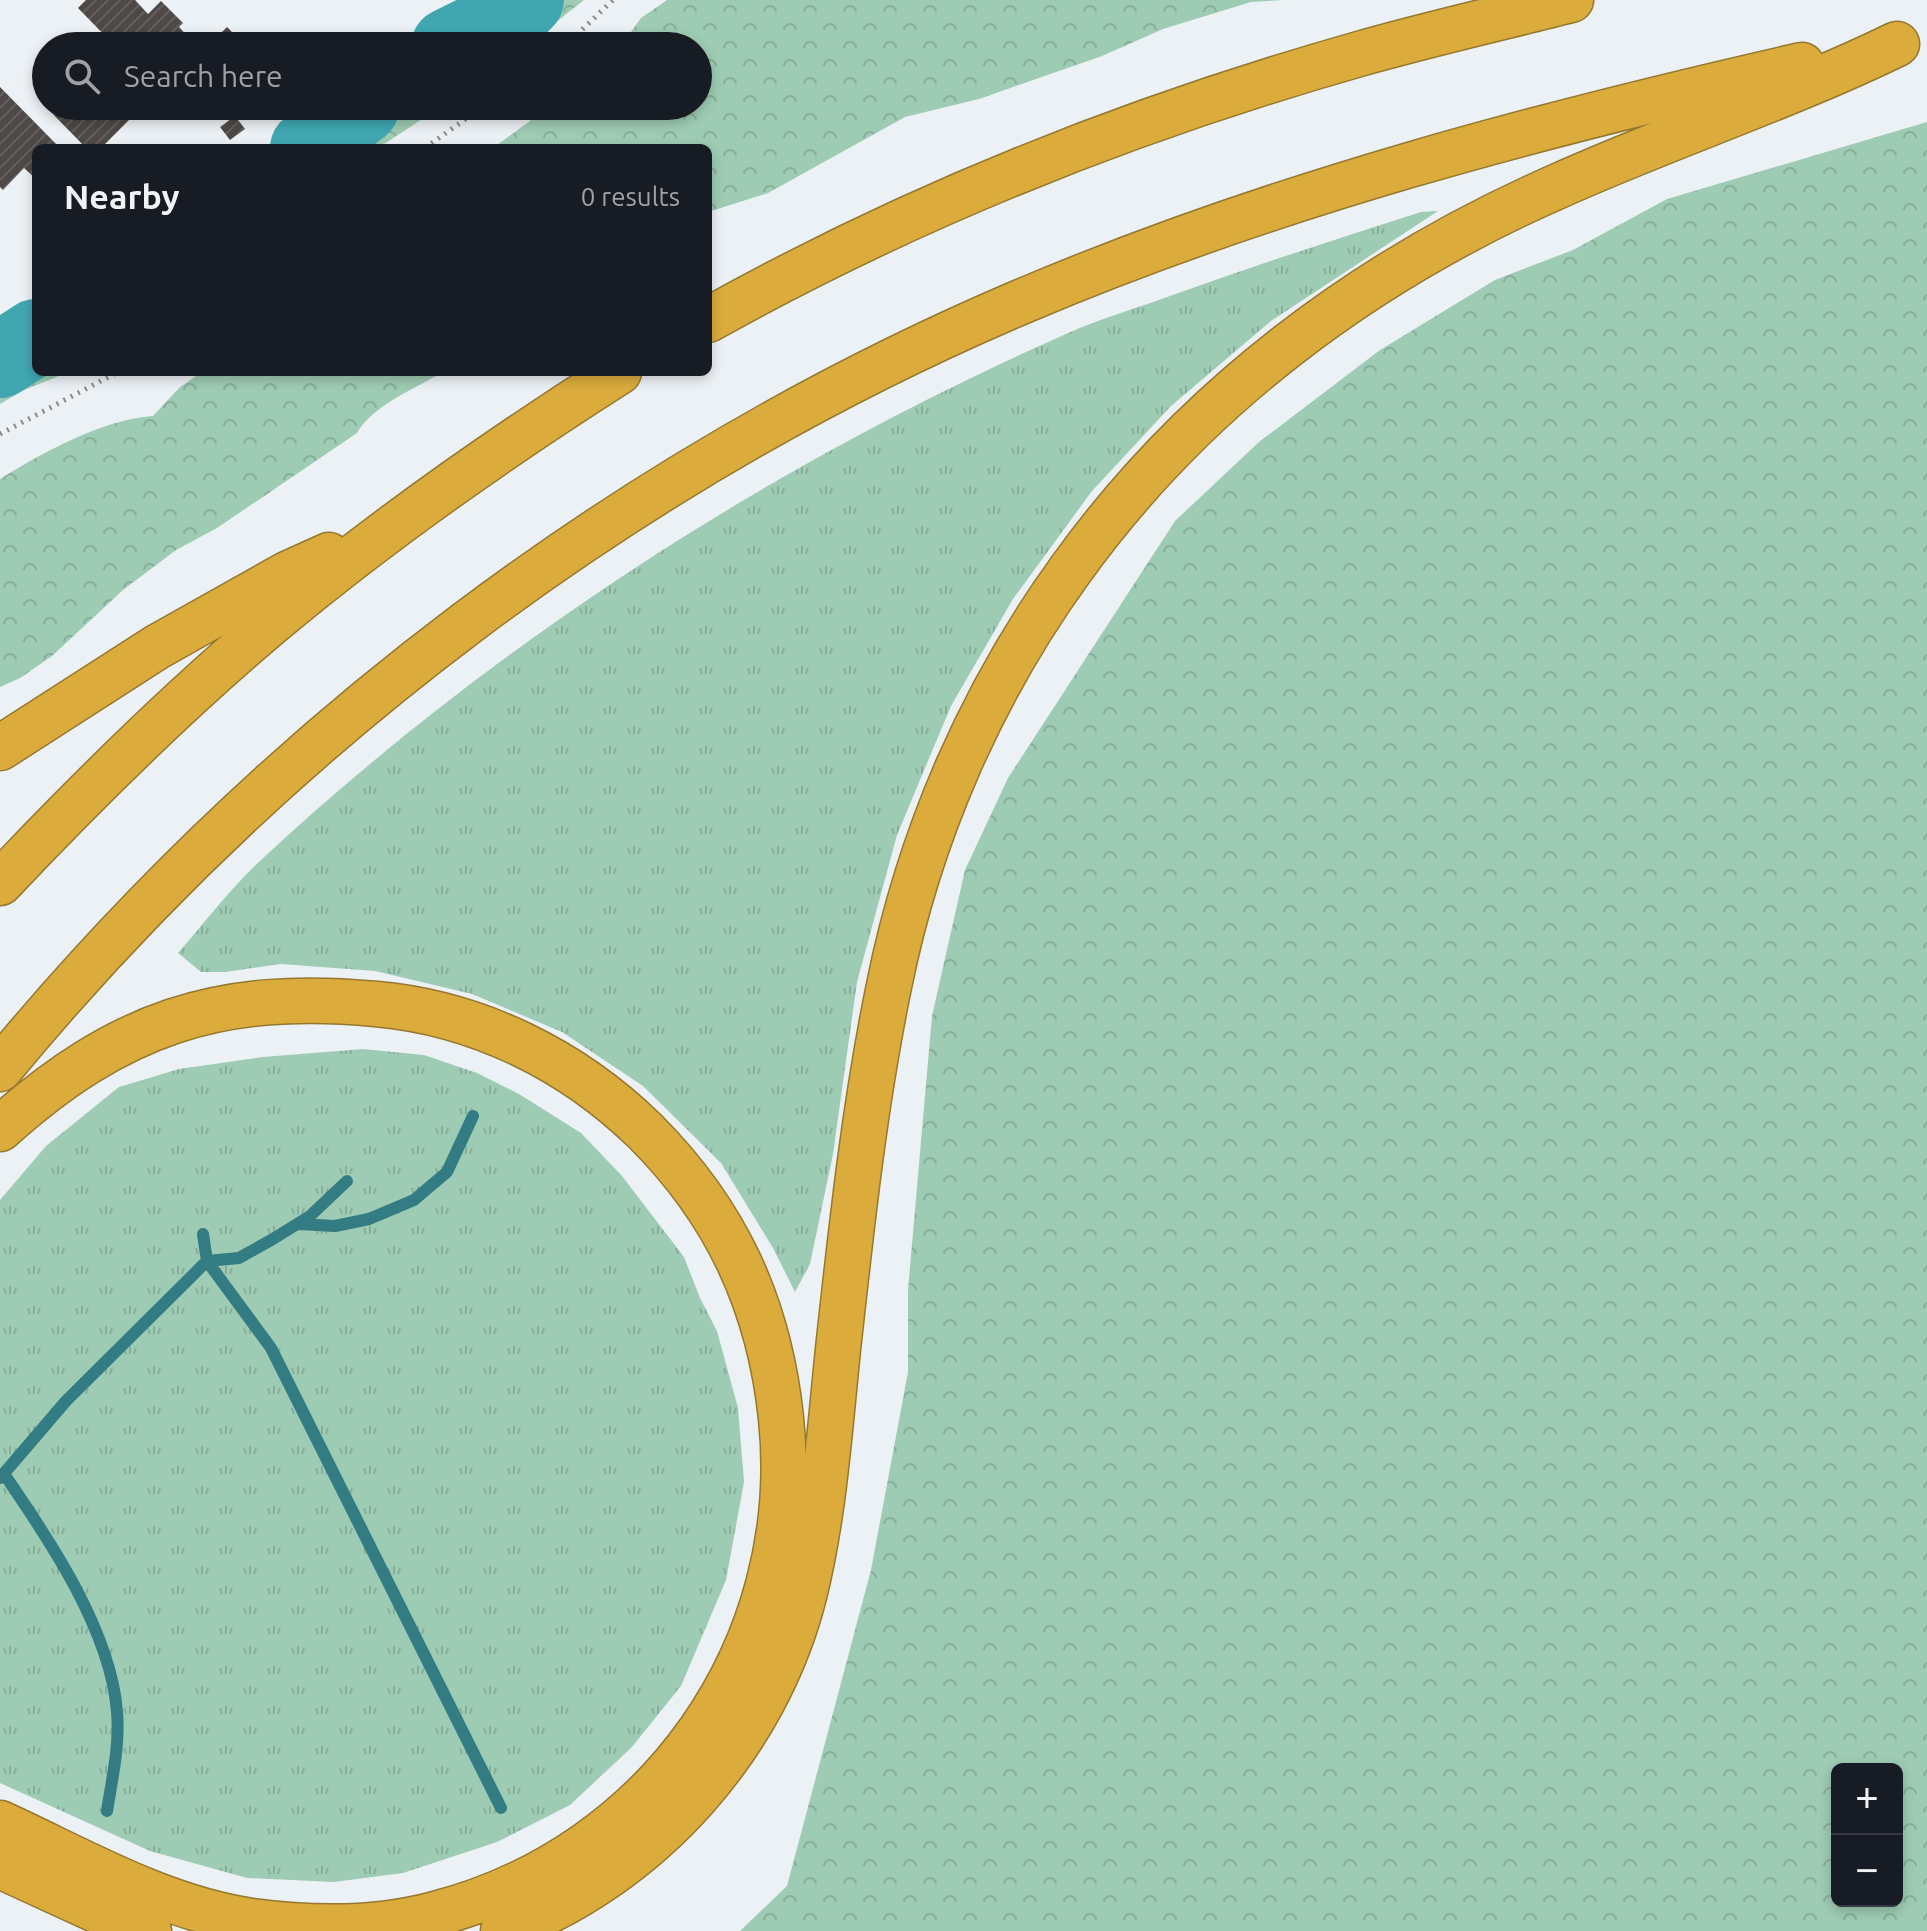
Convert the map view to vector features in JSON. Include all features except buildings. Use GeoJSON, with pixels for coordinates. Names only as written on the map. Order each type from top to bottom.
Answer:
{"type":"FeatureCollection","features":[{"type":"Feature","properties":{"kind":"highway"},"geometry":{"type":"LineString","coordinates":[[712,318],[922,212],[1069,152],[1208,102],[1358,54],[1571,0]]}},
{"type":"Feature","properties":{"kind":"highway"},"geometry":{"type":"LineString","coordinates":[[0,1069],[39,1022],[144,909],[248,806],[365,703],[487,608],[613,521],[743,441],[877,369],[978,322],[1165,245],[1310,196],[1456,152],[1746,78],[1912,40]]}},
{"type":"Feature","properties":{"kind":"highway"},"geometry":{"type":"LineString","coordinates":[[503,1931],[577,1895],[616,1870],[667,1829],[710,1784],[747,1730],[780,1667],[804,1598],[818,1527],[845,1280],[867,1117],[889,985],[915,880],[944,797],[980,717],[1024,639],[1072,567],[1129,495],[1184,436],[1250,375],[1321,319],[1400,266],[1555,187],[1798,90],[1912,40]]}},
{"type":"Feature","properties":{"kind":"highway"},"geometry":{"type":"LineString","coordinates":[[0,883],[125,755],[270,624],[397,524],[513,440],[613,376]]}},
{"type":"Feature","properties":{"kind":"highway"},"geometry":{"type":"LineString","coordinates":[[0,748],[157,647],[287,574],[397,524]]}},
{"type":"Feature","properties":{"kind":"highway"},"geometry":{"type":"LineString","coordinates":[[0,1129],[31,1101],[106,1049],[178,1017],[248,1003],[326,999],[395,1006],[463,1021],[527,1045],[586,1080],[631,1118],[677,1163],[713,1214],[741,1266],[764,1321],[777,1382],[784,1441],[783,1503],[772,1569],[756,1626],[729,1686],[694,1743],[650,1793],[600,1837],[544,1872],[483,1899],[431,1916],[371,1925],[311,1927],[246,1920],[182,1904],[122,1881],[0,1823]]}},
{"type":"Feature","properties":{"kind":"highway"},"geometry":{"type":"LineString","coordinates":[[0,1866],[149,1931]]}},
{"type":"Feature","properties":{"kind":"path"},"geometry":{"type":"LineString","coordinates":[[580,32],[613,0]]}},
{"type":"Feature","properties":{"kind":"path"},"geometry":{"type":"LineString","coordinates":[[431,144],[464,120]]}},
{"type":"Feature","properties":{"kind":"path"},"geometry":{"type":"LineString","coordinates":[[0,434],[110,376]]}},
{"type":"Feature","properties":{"kind":"green space"},"geometry":{"type":"Polygon","coordinates":[[[561,0],[584,0],[544,32],[512,32],[561,0]]]}},
{"type":"Feature","properties":{"kind":"green space"},"geometry":{"type":"Polygon","coordinates":[[[667,0],[1284,0],[1251,2],[1163,29],[1102,56],[979,99],[905,117],[768,193],[712,211],[712,144],[498,144],[531,120],[712,120],[712,32],[631,32],[641,18],[667,0]]]}},
{"type":"Feature","properties":{"kind":"green space"},"geometry":{"type":"Polygon","coordinates":[[[378,120],[421,120],[384,144],[354,144],[378,120]]]}},
{"type":"Feature","properties":{"kind":"green space"},"geometry":{"type":"Polygon","coordinates":[[[1927,122],[1927,1931],[740,1931],[787,1886],[871,1570],[908,1372],[908,1290],[932,1016],[965,870],[1008,778],[1175,521],[1259,442],[1380,350],[1495,280],[1573,250],[1667,199],[1927,122]]]}},
{"type":"Feature","properties":{"kind":"green space"},"geometry":{"type":"Polygon","coordinates":[[[1438,211],[1271,321],[1171,406],[1092,491],[1013,599],[951,706],[897,835],[857,982],[833,1154],[810,1264],[795,1292],[773,1248],[721,1163],[643,1086],[562,1032],[472,994],[375,971],[281,964],[201,972],[178,953],[261,860],[351,780],[444,704],[541,632],[745,499],[957,384],[1079,329],[1232,274],[1421,212],[1438,211]]]}},
{"type":"Feature","properties":{"kind":"green space"},"geometry":{"type":"Polygon","coordinates":[[[32,362],[32,376],[59,376],[0,404],[0,381],[32,362]]]}},
{"type":"Feature","properties":{"kind":"green space"},"geometry":{"type":"Polygon","coordinates":[[[196,376],[436,376],[384,405],[357,433],[217,528],[176,550],[123,590],[52,656],[20,678],[0,687],[0,479],[54,448],[94,430],[153,416],[180,387],[196,376]]]}},
{"type":"Feature","properties":{"kind":"green space"},"geometry":{"type":"Polygon","coordinates":[[[363,1049],[424,1055],[477,1073],[519,1094],[581,1133],[622,1176],[684,1257],[717,1331],[738,1408],[744,1482],[726,1580],[681,1686],[632,1747],[570,1805],[497,1842],[403,1873],[334,1882],[247,1878],[150,1851],[0,1783],[0,1200],[46,1146],[119,1087],[179,1069],[263,1057],[363,1049]]]}},
{"type":"Feature","properties":{"kind":"waterway"},"geometry":{"type":"LineString","coordinates":[[477,32],[510,16],[526,0]]}},
{"type":"Feature","properties":{"kind":"waterway"},"geometry":{"type":"LineString","coordinates":[[313,144],[344,120]]}},
{"type":"Feature","properties":{"kind":"waterway"},"geometry":{"type":"LineString","coordinates":[[0,360],[32,340]]}},
{"type":"Feature","properties":{"kind":"waterway"},"geometry":{"type":"LineString","coordinates":[[299,1224],[335,1226],[369,1219],[414,1200],[447,1172],[473,1116]]}},
{"type":"Feature","properties":{"kind":"waterway"},"geometry":{"type":"LineString","coordinates":[[207,1261],[239,1258],[273,1239],[310,1216],[347,1181]]}},
{"type":"Feature","properties":{"kind":"waterway"},"geometry":{"type":"LineString","coordinates":[[0,1478],[66,1401],[207,1261],[203,1234]]}},
{"type":"Feature","properties":{"kind":"waterway"},"geometry":{"type":"LineString","coordinates":[[207,1261],[271,1348],[501,1808]]}},
{"type":"Feature","properties":{"kind":"waterway"},"geometry":{"type":"LineString","coordinates":[[4,1474],[75,1587],[103,1650],[112,1681],[118,1724],[107,1811]]}}]}
